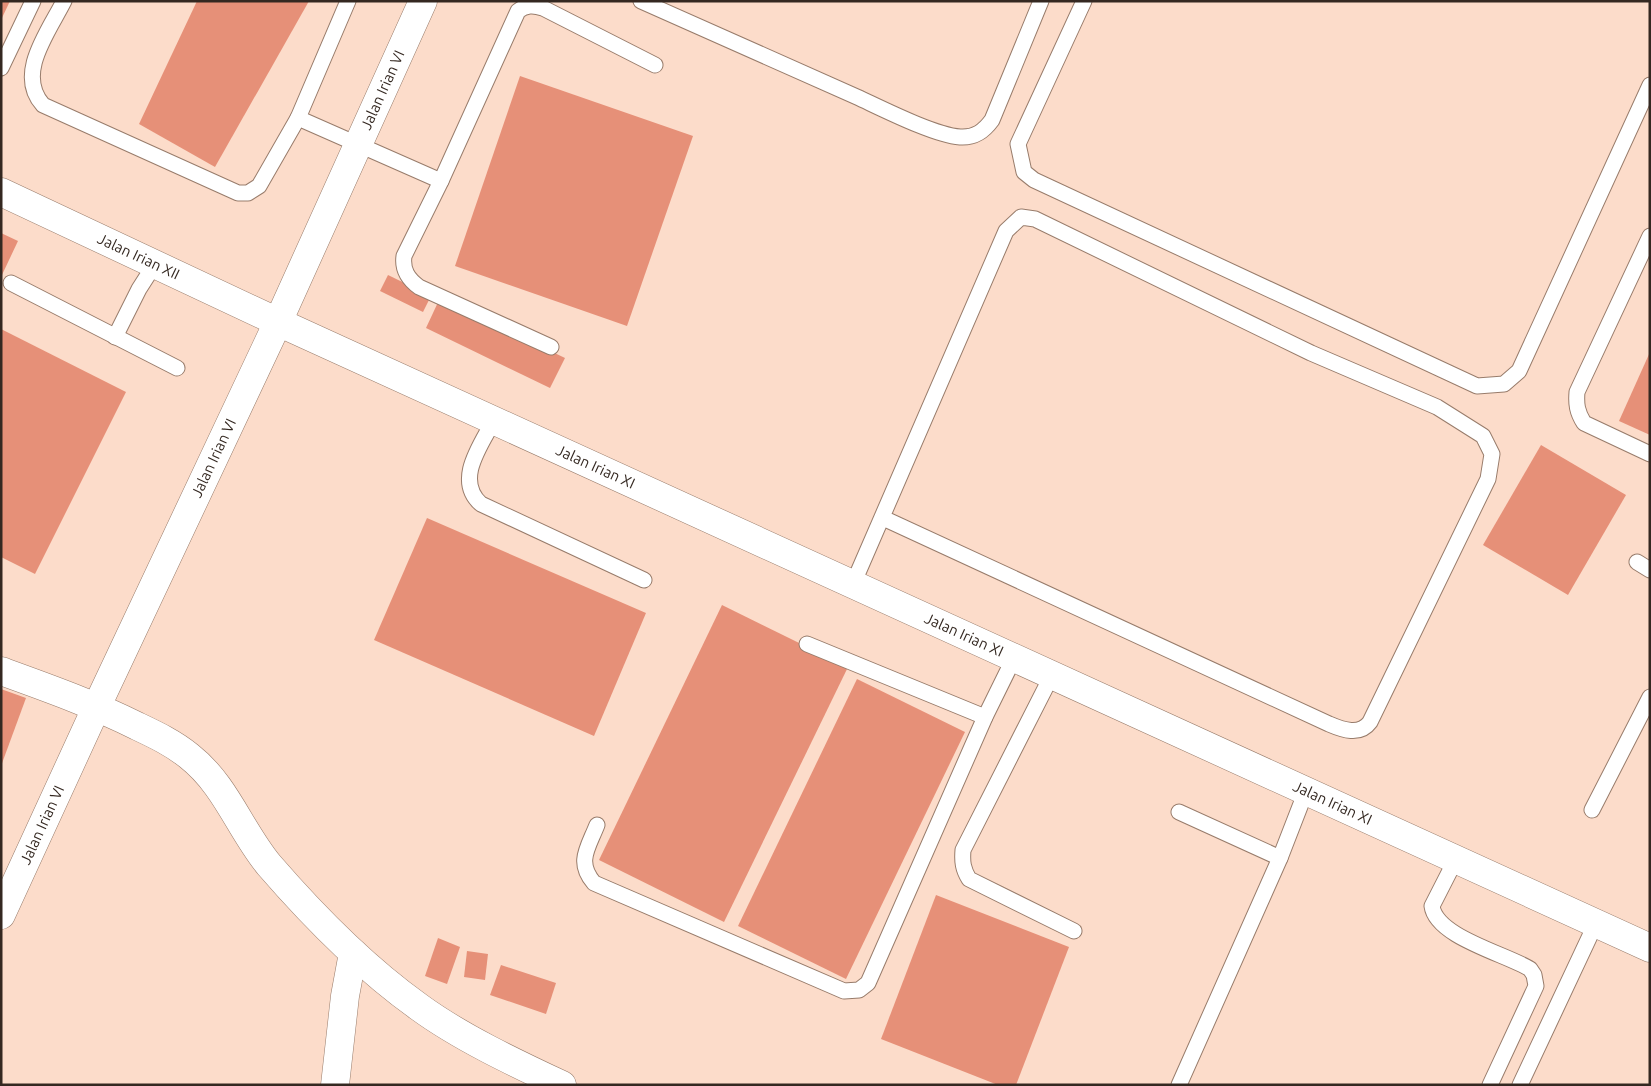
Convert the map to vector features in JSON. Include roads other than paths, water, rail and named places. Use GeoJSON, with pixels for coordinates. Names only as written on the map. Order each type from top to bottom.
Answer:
{"type":"FeatureCollection","features":[{"type":"Feature","properties":{"kind":"street","name":"Jalan Irian VI"},"geometry":{"type":"LineString","coordinates":[[1,915],[278,322],[423,1]]}},
{"type":"Feature","properties":{"kind":"street","name":"Jalan Irian XII"},"geometry":{"type":"LineString","coordinates":[[1,192],[278,322]]}},
{"type":"Feature","properties":{"kind":"street","name":"Jalan Irian XI"},"geometry":{"type":"LineString","coordinates":[[278,322],[1650,948]]}},
{"type":"Feature","properties":{"kind":"street"},"geometry":{"type":"LineString","coordinates":[[1,671],[97,706],[173,744],[192,757],[227,797],[263,857],[311,913],[353,953],[420,1008],[502,1056],[562,1085]]}},
{"type":"Feature","properties":{"kind":"street"},"geometry":{"type":"LineString","coordinates":[[334,1085],[345,996],[353,953]]}},
{"type":"Feature","properties":{"kind":"lane"},"geometry":{"type":"LineString","coordinates":[[1,68],[33,1]]}},
{"type":"Feature","properties":{"kind":"lane"},"geometry":{"type":"LineString","coordinates":[[64,1],[33,63],[33,83],[43,105],[244,194],[252,192],[260,186],[298,118],[348,1]]}},
{"type":"Feature","properties":{"kind":"lane"},"geometry":{"type":"LineString","coordinates":[[641,1],[901,117],[949,135],[962,137],[975,135],[985,129],[992,120],[1041,1]]}},
{"type":"Feature","properties":{"kind":"lane"},"geometry":{"type":"LineString","coordinates":[[1084,1],[1018,144],[1024,172],[1034,180],[1478,386],[1504,384],[1520,371],[1650,85]]}},
{"type":"Feature","properties":{"kind":"lane"},"geometry":{"type":"LineString","coordinates":[[551,347],[419,287],[408,278],[403,265],[404,256],[441,181],[518,11],[531,5],[543,8],[655,65]]}},
{"type":"Feature","properties":{"kind":"lane"},"geometry":{"type":"LineString","coordinates":[[298,118],[441,181]]}},
{"type":"Feature","properties":{"kind":"lane"},"geometry":{"type":"LineString","coordinates":[[852,584],[883,518],[1006,231],[1017,218],[1025,216],[1035,219],[1311,353],[1437,407],[1483,436],[1492,454],[1488,479],[1370,722],[1367,726],[1356,730],[1345,730],[1329,724],[883,518]]}},
{"type":"Feature","properties":{"kind":"lane"},"geometry":{"type":"LineString","coordinates":[[1650,236],[1577,392],[1576,403],[1578,415],[1584,423],[1650,454]]}},
{"type":"Feature","properties":{"kind":"lane"},"geometry":{"type":"LineString","coordinates":[[115,337],[139,289],[155,264]]}},
{"type":"Feature","properties":{"kind":"lane"},"geometry":{"type":"LineString","coordinates":[[10,283],[176,368]]}},
{"type":"Feature","properties":{"kind":"lane"},"geometry":{"type":"LineString","coordinates":[[494,420],[475,458],[468,477],[474,497],[481,504],[644,580]]}},
{"type":"Feature","properties":{"kind":"lane"},"geometry":{"type":"LineString","coordinates":[[808,644],[985,717]]}},
{"type":"Feature","properties":{"kind":"lane"},"geometry":{"type":"LineString","coordinates":[[597,825],[583,863],[587,874],[594,883],[844,991],[859,990],[868,983],[985,717],[1014,658]]}},
{"type":"Feature","properties":{"kind":"lane"},"geometry":{"type":"LineString","coordinates":[[1052,674],[963,850],[962,861],[969,879],[1074,931]]}},
{"type":"Feature","properties":{"kind":"lane"},"geometry":{"type":"LineString","coordinates":[[1592,810],[1650,697]]}},
{"type":"Feature","properties":{"kind":"lane"},"geometry":{"type":"LineString","coordinates":[[1179,1085],[1280,858],[1306,791]]}},
{"type":"Feature","properties":{"kind":"lane"},"geometry":{"type":"LineString","coordinates":[[1179,812],[1280,858]]}},
{"type":"Feature","properties":{"kind":"lane"},"geometry":{"type":"LineString","coordinates":[[1456,859],[1432,906],[1433,913],[1438,921],[1457,934],[1530,969],[1536,980],[1536,986],[1490,1085]]}},
{"type":"Feature","properties":{"kind":"lane"},"geometry":{"type":"LineString","coordinates":[[1520,1085],[1596,923]]}}]}
